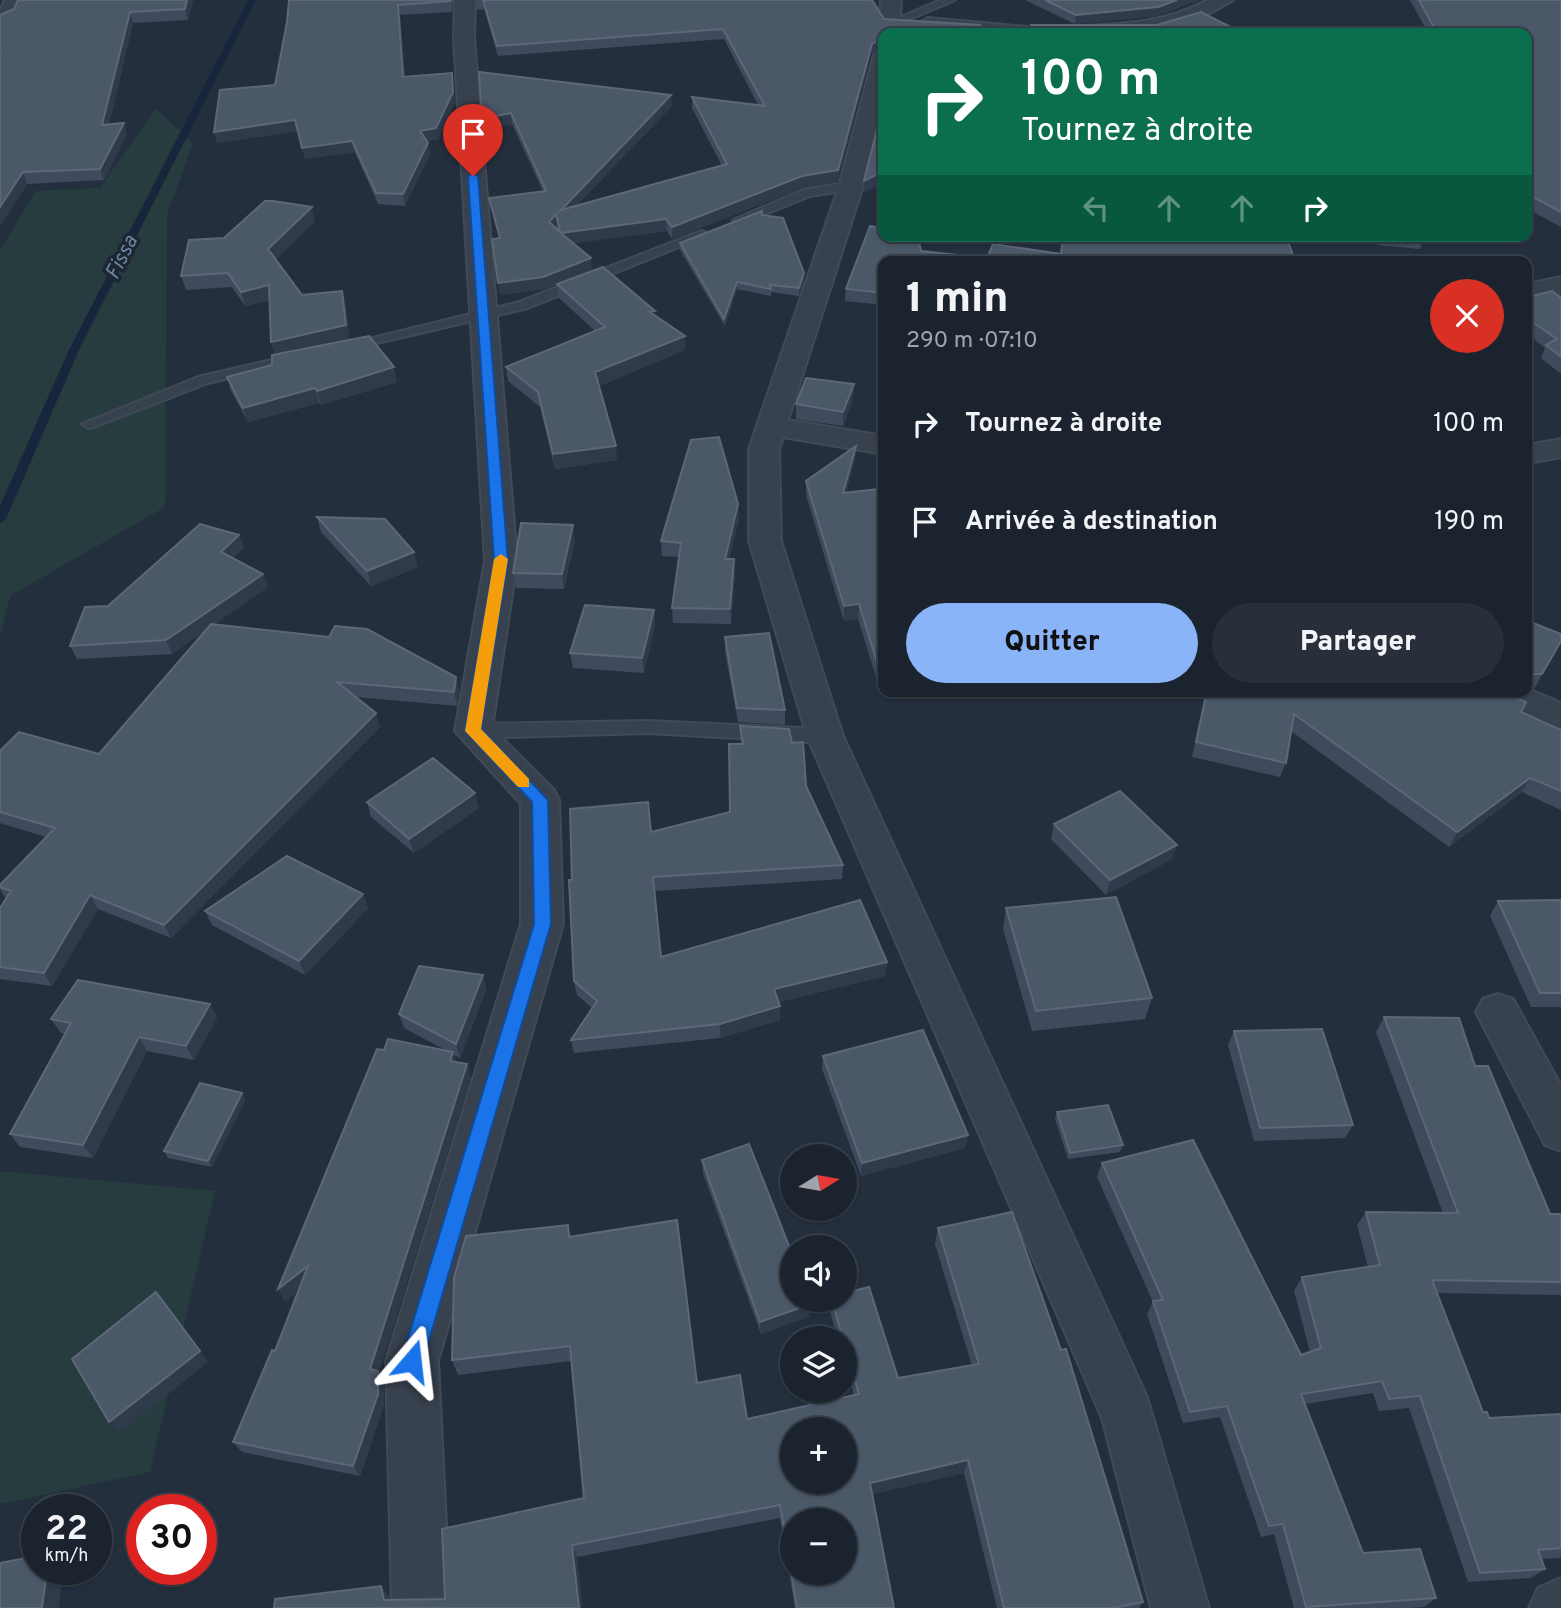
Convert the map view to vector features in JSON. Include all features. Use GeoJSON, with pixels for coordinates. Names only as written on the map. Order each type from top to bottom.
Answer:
{"type":"FeatureCollection","features":[{"type":"Feature","properties":{"kind":"street"},"geometry":{"type":"LineString","coordinates":[[0,21],[10,13],[15,0]]}},
{"type":"Feature","properties":{"kind":"street"},"geometry":{"type":"LineString","coordinates":[[421,1608],[412,1361],[542,924],[540,800],[473,731],[501,561],[464,39],[465,0]]}},
{"type":"Feature","properties":{"kind":"street"},"geometry":{"type":"LineString","coordinates":[[888,28],[891,0]]}},
{"type":"Feature","properties":{"kind":"street"},"geometry":{"type":"LineString","coordinates":[[1146,28],[1184,20],[1223,0]]}},
{"type":"Feature","properties":{"kind":"street"},"geometry":{"type":"LineString","coordinates":[[878,82],[851,186],[764,449],[765,541],[825,736],[1128,1416],[1180,1608]]}},
{"type":"Feature","properties":{"kind":"street"},"geometry":{"type":"LineString","coordinates":[[1532,291],[1561,285]]}},
{"type":"Feature","properties":{"kind":"street"},"geometry":{"type":"LineString","coordinates":[[772,426],[878,444]]}},
{"type":"Feature","properties":{"kind":"street"},"geometry":{"type":"LineString","coordinates":[[1532,453],[1561,448]]}},
{"type":"Feature","properties":{"kind":"street"},"geometry":{"type":"LineString","coordinates":[[1512,697],[1561,718]]}},
{"type":"Feature","properties":{"kind":"street"},"geometry":{"type":"LineString","coordinates":[[1498,1013],[1561,1130]]}},
{"type":"Feature","properties":{"kind":"lane"},"geometry":{"type":"LineString","coordinates":[[917,28],[950,0]]}},
{"type":"Feature","properties":{"kind":"lane"},"geometry":{"type":"LineString","coordinates":[[336,349],[523,305],[807,193],[851,186]]}},
{"type":"Feature","properties":{"kind":"lane"},"geometry":{"type":"LineString","coordinates":[[89,424],[202,380],[309,355]]}},
{"type":"Feature","properties":{"kind":"lane"},"geometry":{"type":"LineString","coordinates":[[473,731],[648,727],[825,736]]}},
{"type":"Feature","properties":{"kind":"green space"},"geometry":{"type":"Polygon","coordinates":[[[156,109],[193,143],[167,215],[165,507],[10,596],[0,635],[0,250],[36,191],[100,188],[156,109]]]}},
{"type":"Feature","properties":{"kind":"green space"},"geometry":{"type":"Polygon","coordinates":[[[0,1171],[215,1191],[150,1472],[47,1494],[21,1494],[21,1500],[0,1504],[0,1171]]]}},
{"type":"Feature","properties":{"kind":"building"},"geometry":{"type":"Polygon","coordinates":[[[18,0],[187,0],[185,9],[130,12],[102,125],[124,123],[100,169],[23,172],[0,207],[0,15],[14,9],[18,0]]]}},
{"type":"Feature","properties":{"kind":"building"},"geometry":{"type":"Polygon","coordinates":[[[289,0],[451,0],[398,5],[403,77],[452,73],[453,92],[436,128],[420,131],[428,143],[403,194],[376,193],[352,141],[302,148],[295,120],[214,132],[220,90],[275,85],[289,0]]]}},
{"type":"Feature","properties":{"kind":"building"},"geometry":{"type":"Polygon","coordinates":[[[483,0],[872,0],[884,19],[980,25],[978,28],[878,28],[878,40],[872,44],[838,170],[802,176],[672,227],[666,219],[561,233],[591,258],[543,277],[498,283],[492,239],[500,238],[489,198],[546,191],[511,113],[482,119],[479,72],[671,95],[561,210],[727,164],[692,97],[765,106],[723,29],[497,46],[483,0]],[[556,214],[549,222],[560,232],[556,214]]]}},
{"type":"Feature","properties":{"kind":"building"},"geometry":{"type":"Polygon","coordinates":[[[1045,0],[1177,0],[1158,7],[1076,15],[1045,0]]]}},
{"type":"Feature","properties":{"kind":"building"},"geometry":{"type":"Polygon","coordinates":[[[1419,0],[1561,0],[1561,212],[1532,198],[1532,28],[1434,28],[1419,0]]]}},
{"type":"Feature","properties":{"kind":"building"},"geometry":{"type":"Polygon","coordinates":[[[1201,12],[1232,28],[1032,28],[1031,25],[1157,25],[1201,12]]]}},
{"type":"Feature","properties":{"kind":"building"},"geometry":{"type":"Polygon","coordinates":[[[878,126],[878,174],[864,181],[878,126]]]}},
{"type":"Feature","properties":{"kind":"building"},"geometry":{"type":"Polygon","coordinates":[[[265,201],[312,207],[268,249],[302,295],[342,291],[346,325],[271,342],[269,285],[241,292],[228,273],[181,276],[189,240],[224,238],[265,201]]]}},
{"type":"Feature","properties":{"kind":"building"},"geometry":{"type":"Polygon","coordinates":[[[762,211],[762,215],[783,218],[804,273],[799,288],[770,285],[771,289],[737,282],[724,319],[680,243],[762,211]]]}},
{"type":"Feature","properties":{"kind":"building"},"geometry":{"type":"Polygon","coordinates":[[[870,226],[878,227],[878,242],[919,242],[921,251],[968,256],[878,256],[878,292],[846,289],[870,226]]]}},
{"type":"Feature","properties":{"kind":"building"},"geometry":{"type":"Polygon","coordinates":[[[1062,242],[1288,242],[1293,255],[1304,256],[988,256],[993,244],[1061,254],[1062,242]]]}},
{"type":"Feature","properties":{"kind":"building"},"geometry":{"type":"Polygon","coordinates":[[[603,267],[655,311],[650,312],[685,336],[595,372],[616,446],[553,454],[538,392],[506,367],[605,327],[557,284],[603,267]]]}},
{"type":"Feature","properties":{"kind":"building"},"geometry":{"type":"Polygon","coordinates":[[[1552,291],[1561,298],[1561,357],[1546,345],[1557,339],[1532,322],[1532,296],[1552,291]]]}},
{"type":"Feature","properties":{"kind":"building"},"geometry":{"type":"Polygon","coordinates":[[[369,336],[394,367],[317,391],[315,388],[243,408],[227,377],[272,365],[272,355],[369,336]]]}},
{"type":"Feature","properties":{"kind":"building"},"geometry":{"type":"Polygon","coordinates":[[[806,378],[854,384],[843,412],[796,404],[806,378]]]}},
{"type":"Feature","properties":{"kind":"building"},"geometry":{"type":"Polygon","coordinates":[[[719,437],[738,504],[725,559],[734,559],[730,609],[672,608],[681,543],[661,541],[691,440],[719,437]]]}},
{"type":"Feature","properties":{"kind":"building"},"geometry":{"type":"Polygon","coordinates":[[[856,446],[843,493],[878,489],[878,666],[859,604],[844,606],[806,481],[856,446]]]}},
{"type":"Feature","properties":{"kind":"building"},"geometry":{"type":"Polygon","coordinates":[[[317,517],[385,519],[414,552],[367,571],[317,517]]]}},
{"type":"Feature","properties":{"kind":"building"},"geometry":{"type":"Polygon","coordinates":[[[521,523],[573,525],[562,574],[513,573],[521,523]]]}},
{"type":"Feature","properties":{"kind":"building"},"geometry":{"type":"Polygon","coordinates":[[[200,524],[239,535],[221,552],[263,574],[166,640],[70,646],[85,607],[108,606],[200,524]]]}},
{"type":"Feature","properties":{"kind":"building"},"geometry":{"type":"Polygon","coordinates":[[[585,605],[654,610],[642,658],[570,653],[585,605]]]}},
{"type":"Feature","properties":{"kind":"building"},"geometry":{"type":"Polygon","coordinates":[[[1532,623],[1561,634],[1561,641],[1542,674],[1532,674],[1532,623]]]}},
{"type":"Feature","properties":{"kind":"building"},"geometry":{"type":"Polygon","coordinates":[[[211,624],[329,637],[335,626],[367,629],[456,677],[454,692],[337,682],[376,713],[164,925],[90,895],[44,973],[0,967],[0,908],[11,891],[0,885],[55,828],[0,812],[0,751],[19,732],[99,754],[211,624]]]}},
{"type":"Feature","properties":{"kind":"building"},"geometry":{"type":"Polygon","coordinates":[[[769,633],[785,710],[737,708],[725,637],[769,633]]]}},
{"type":"Feature","properties":{"kind":"building"},"geometry":{"type":"Polygon","coordinates":[[[1206,697],[1515,697],[1526,702],[1521,712],[1561,730],[1561,791],[1530,778],[1457,832],[1294,714],[1286,763],[1196,742],[1206,697]]]}},
{"type":"Feature","properties":{"kind":"building"},"geometry":{"type":"Polygon","coordinates":[[[740,726],[789,729],[792,743],[803,742],[806,786],[843,865],[653,877],[661,957],[860,900],[887,962],[774,989],[780,1006],[720,1024],[571,1040],[597,1001],[574,981],[569,880],[572,880],[570,809],[648,802],[651,832],[730,812],[729,744],[743,744],[740,726]]]}},
{"type":"Feature","properties":{"kind":"building"},"geometry":{"type":"Polygon","coordinates":[[[433,758],[475,793],[409,839],[367,802],[433,758]]]}},
{"type":"Feature","properties":{"kind":"building"},"geometry":{"type":"Polygon","coordinates":[[[1120,791],[1177,845],[1110,880],[1054,824],[1120,791]]]}},
{"type":"Feature","properties":{"kind":"building"},"geometry":{"type":"Polygon","coordinates":[[[287,856],[363,894],[299,961],[205,911],[287,856]]]}},
{"type":"Feature","properties":{"kind":"building"},"geometry":{"type":"Polygon","coordinates":[[[1116,897],[1152,998],[1036,1011],[1006,908],[1116,897]]]}},
{"type":"Feature","properties":{"kind":"building"},"geometry":{"type":"Polygon","coordinates":[[[1561,900],[1561,993],[1540,993],[1498,901],[1561,900]]]}},
{"type":"Feature","properties":{"kind":"building"},"geometry":{"type":"Polygon","coordinates":[[[419,966],[483,975],[456,1044],[399,1014],[419,966]]]}},
{"type":"Feature","properties":{"kind":"building"},"geometry":{"type":"Polygon","coordinates":[[[78,980],[210,1004],[186,1046],[139,1037],[83,1145],[10,1134],[71,1023],[51,1019],[78,980]]]}},
{"type":"Feature","properties":{"kind":"building"},"geometry":{"type":"Polygon","coordinates":[[[1384,1017],[1459,1018],[1475,1066],[1488,1066],[1550,1214],[1561,1214],[1561,1282],[1432,1280],[1483,1412],[1487,1412],[1489,1418],[1561,1414],[1561,1548],[1538,1550],[1545,1569],[1480,1573],[1420,1396],[1389,1399],[1382,1381],[1301,1394],[1363,1553],[1420,1549],[1436,1598],[1306,1607],[1283,1524],[1269,1526],[1227,1406],[1190,1412],[1153,1301],[1163,1300],[1102,1163],[1193,1140],[1301,1355],[1321,1348],[1302,1277],[1380,1265],[1366,1212],[1458,1213],[1384,1017]]]}},
{"type":"Feature","properties":{"kind":"building"},"geometry":{"type":"Polygon","coordinates":[[[1322,1029],[1353,1125],[1260,1128],[1234,1031],[1322,1029]]]}},
{"type":"Feature","properties":{"kind":"building"},"geometry":{"type":"Polygon","coordinates":[[[923,1030],[968,1135],[862,1163],[858,1144],[855,1144],[823,1056],[923,1030]]]}},
{"type":"Feature","properties":{"kind":"building"},"geometry":{"type":"Polygon","coordinates":[[[388,1039],[453,1052],[450,1061],[467,1064],[370,1369],[378,1371],[378,1394],[353,1466],[233,1442],[272,1350],[275,1351],[308,1266],[278,1289],[377,1049],[384,1050],[388,1039]]]}},
{"type":"Feature","properties":{"kind":"building"},"geometry":{"type":"Polygon","coordinates":[[[200,1083],[242,1093],[208,1161],[164,1151],[200,1083]]]}},
{"type":"Feature","properties":{"kind":"building"},"geometry":{"type":"Polygon","coordinates":[[[1108,1105],[1123,1145],[1070,1153],[1057,1112],[1108,1105]]]}},
{"type":"Feature","properties":{"kind":"building"},"geometry":{"type":"Polygon","coordinates":[[[749,1144],[785,1235],[780,1235],[780,1312],[788,1312],[760,1322],[702,1160],[749,1144]]]}},
{"type":"Feature","properties":{"kind":"building"},"geometry":{"type":"Polygon","coordinates":[[[1012,1212],[1061,1350],[1066,1349],[1143,1602],[1113,1608],[1004,1608],[968,1460],[870,1483],[894,1608],[797,1608],[793,1585],[857,1585],[857,1508],[780,1508],[780,1505],[572,1545],[579,1608],[274,1608],[275,1599],[381,1586],[384,1600],[445,1599],[442,1529],[584,1498],[570,1346],[452,1360],[454,1278],[466,1236],[568,1225],[569,1237],[677,1220],[697,1383],[740,1375],[747,1419],[819,1403],[857,1403],[857,1326],[839,1326],[835,1312],[857,1312],[857,1290],[869,1287],[898,1378],[979,1364],[938,1228],[1012,1212]]]}},
{"type":"Feature","properties":{"kind":"building"},"geometry":{"type":"Polygon","coordinates":[[[156,1292],[200,1351],[109,1422],[72,1359],[156,1292]]]}},
{"type":"Feature","properties":{"kind":"building"},"geometry":{"type":"Polygon","coordinates":[[[21,1559],[21,1585],[45,1585],[42,1608],[0,1608],[0,1563],[21,1559]]]}},
{"type":"Feature","properties":{"kind":"waterway","name":"Fissa"},"geometry":{"type":"LineString","coordinates":[[0,519],[73,352],[252,0]]}},
{"type":"Feature","properties":{"kind":"slow traffic"},"geometry":{"type":"LineString","coordinates":[[501,559],[473,731],[523,783]]}},
{"type":"Feature","properties":{"kind":"route"},"geometry":{"type":"LineString","coordinates":[[412,1361],[542,924],[540,800],[473,731],[501,561],[473,176]]}}]}
